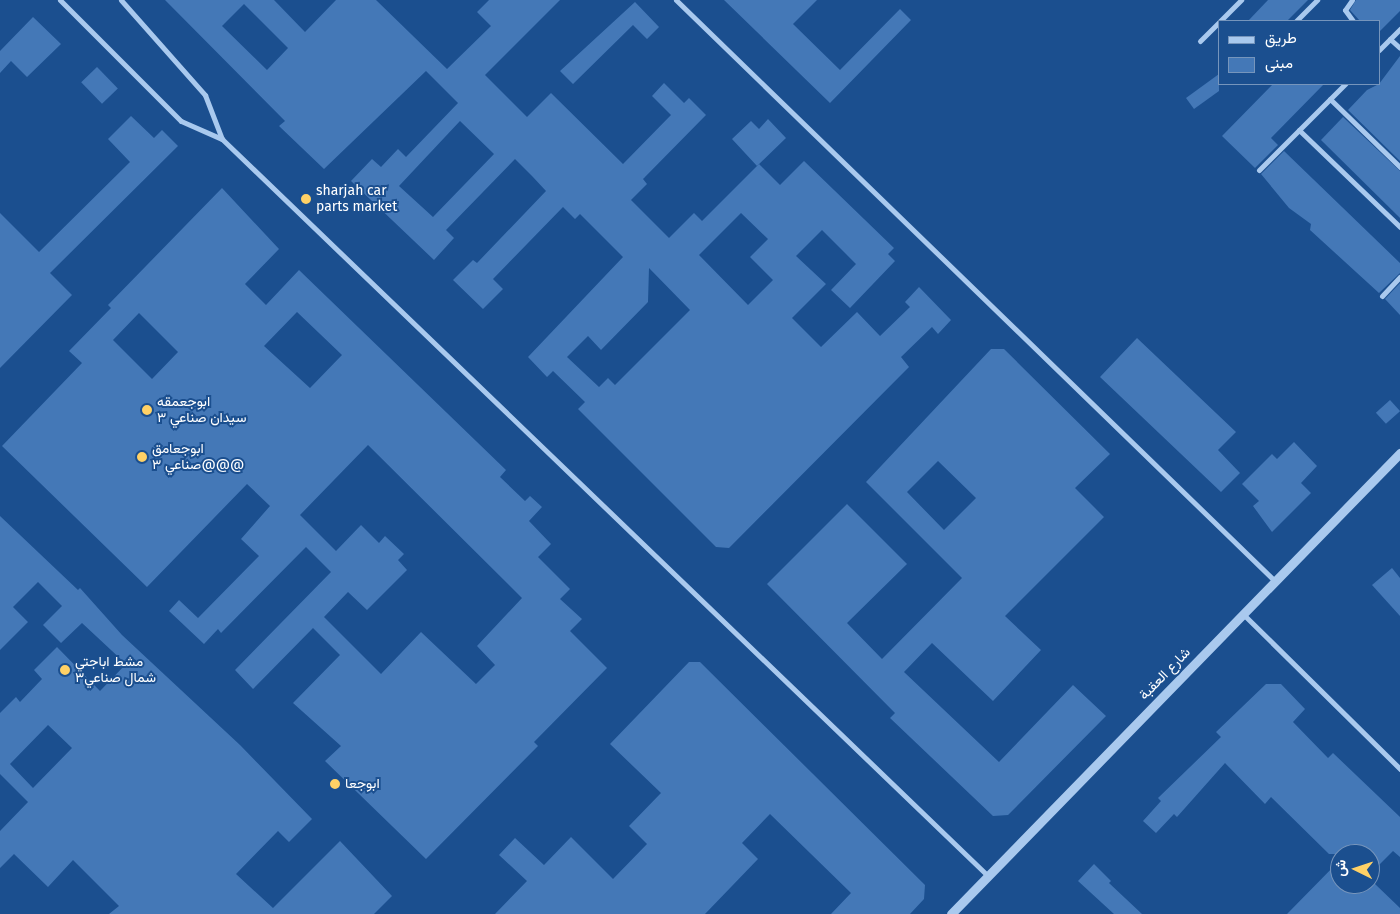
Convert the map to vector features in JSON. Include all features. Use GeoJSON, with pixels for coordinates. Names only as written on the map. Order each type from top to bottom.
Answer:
{"type":"FeatureCollection","features":[{"type":"Feature","properties":{"kind":"street"},"geometry":{"type":"LineString","coordinates":[[60,0],[181,121],[222,139],[988,876]]}},
{"type":"Feature","properties":{"kind":"street"},"geometry":{"type":"LineString","coordinates":[[121,0],[205,95],[222,139]]}},
{"type":"Feature","properties":{"kind":"street"},"geometry":{"type":"LineString","coordinates":[[676,0],[1275,582]]}},
{"type":"Feature","properties":{"kind":"street"},"geometry":{"type":"LineString","coordinates":[[1221,20],[1240,0]]}},
{"type":"Feature","properties":{"kind":"street"},"geometry":{"type":"LineString","coordinates":[[1297,20],[1317,0]]}},
{"type":"Feature","properties":{"kind":"street"},"geometry":{"type":"LineString","coordinates":[[1352,0],[1345,10],[1352,20]]}},
{"type":"Feature","properties":{"kind":"street"},"geometry":{"type":"LineString","coordinates":[[1200,41],[1218,23]]}},
{"type":"Feature","properties":{"kind":"street"},"geometry":{"type":"LineString","coordinates":[[1380,48],[1400,29]]}},
{"type":"Feature","properties":{"kind":"street"},"geometry":{"type":"LineString","coordinates":[[1390,39],[1400,48]]}},
{"type":"Feature","properties":{"kind":"street"},"geometry":{"type":"LineString","coordinates":[[1259,170],[1344,85]]}},
{"type":"Feature","properties":{"kind":"street"},"geometry":{"type":"LineString","coordinates":[[1330,99],[1400,167]]}},
{"type":"Feature","properties":{"kind":"street"},"geometry":{"type":"LineString","coordinates":[[1299,130],[1399,225]]}},
{"type":"Feature","properties":{"kind":"street"},"geometry":{"type":"LineString","coordinates":[[1382,296],[1400,278]]}},
{"type":"Feature","properties":{"kind":"street","name":"شارع العقبة"},"geometry":{"type":"LineString","coordinates":[[951,914],[1400,454]]}},
{"type":"Feature","properties":{"kind":"street"},"geometry":{"type":"LineString","coordinates":[[1243,614],[1400,769]]}},
{"type":"Feature","properties":{"kind":"building"},"geometry":{"type":"Polygon","coordinates":[[[165,0],[274,0],[305,32],[336,0],[376,0],[447,69],[491,26],[477,12],[489,0],[560,0],[485,75],[527,117],[551,93],[623,164],[671,115],[652,96],[664,83],[684,103],[689,98],[706,115],[643,179],[647,184],[631,200],[669,238],[694,213],[702,221],[759,164],[780,185],[804,161],[894,248],[888,254],[895,261],[850,308],[831,290],[856,264],[822,230],[796,256],[826,284],[792,318],[821,347],[857,312],[880,336],[910,307],[905,302],[919,287],[951,320],[938,334],[932,327],[901,357],[909,367],[729,548],[716,547],[578,409],[585,402],[553,371],[547,377],[528,357],[623,257],[580,214],[575,219],[563,207],[493,279],[503,289],[483,309],[453,280],[473,260],[477,263],[546,191],[515,159],[446,230],[454,238],[434,260],[351,181],[372,159],[381,167],[398,149],[406,157],[458,103],[426,71],[324,169],[279,126],[285,121],[165,0]],[[244,4],[222,26],[267,70],[288,48],[244,4]],[[460,121],[399,186],[433,217],[494,154],[460,121]],[[741,213],[699,255],[748,305],[773,280],[750,257],[768,239],[741,213]],[[649,268],[648,302],[601,350],[588,336],[567,357],[599,387],[608,378],[615,385],[690,310],[649,268]]]}},
{"type":"Feature","properties":{"kind":"building"},"geometry":{"type":"Polygon","coordinates":[[[724,0],[817,0],[793,24],[840,70],[900,9],[911,20],[830,103],[724,0]]]}},
{"type":"Feature","properties":{"kind":"building"},"geometry":{"type":"Polygon","coordinates":[[[1268,0],[1308,0],[1288,20],[1249,20],[1268,0]]]}},
{"type":"Feature","properties":{"kind":"building"},"geometry":{"type":"Polygon","coordinates":[[[1356,0],[1400,0],[1400,11],[1380,31],[1380,20],[1359,20],[1350,10],[1356,0]]]}},
{"type":"Feature","properties":{"kind":"building"},"geometry":{"type":"Polygon","coordinates":[[[635,2],[659,27],[647,39],[633,25],[573,84],[560,71],[635,2]]]}},
{"type":"Feature","properties":{"kind":"building"},"geometry":{"type":"Polygon","coordinates":[[[33,17],[61,44],[27,77],[11,61],[0,73],[0,51],[33,17]]]}},
{"type":"Feature","properties":{"kind":"building"},"geometry":{"type":"Polygon","coordinates":[[[1400,56],[1400,161],[1348,110],[1367,90],[1380,85],[1400,56]]]}},
{"type":"Feature","properties":{"kind":"building"},"geometry":{"type":"Polygon","coordinates":[[[97,67],[118,89],[102,104],[81,82],[97,67]]]}},
{"type":"Feature","properties":{"kind":"building"},"geometry":{"type":"Polygon","coordinates":[[[1218,75],[1219,91],[1194,109],[1186,98],[1218,75]]]}},
{"type":"Feature","properties":{"kind":"building"},"geometry":{"type":"Polygon","coordinates":[[[1272,85],[1323,85],[1271,138],[1278,145],[1255,168],[1222,136],[1272,85]]]}},
{"type":"Feature","properties":{"kind":"building"},"geometry":{"type":"Polygon","coordinates":[[[131,116],[154,138],[162,130],[178,146],[50,273],[72,295],[0,368],[0,213],[39,252],[130,162],[108,139],[131,116]]]}},
{"type":"Feature","properties":{"kind":"building"},"geometry":{"type":"Polygon","coordinates":[[[1343,117],[1400,171],[1400,218],[1321,140],[1343,117]]]}},
{"type":"Feature","properties":{"kind":"building"},"geometry":{"type":"Polygon","coordinates":[[[768,119],[786,138],[757,166],[732,139],[751,121],[759,129],[768,119]]]}},
{"type":"Feature","properties":{"kind":"building"},"geometry":{"type":"Polygon","coordinates":[[[1284,151],[1400,263],[1400,273],[1379,293],[1310,230],[1311,224],[1289,208],[1261,174],[1284,151]]]}},
{"type":"Feature","properties":{"kind":"building"},"geometry":{"type":"Polygon","coordinates":[[[222,188],[279,249],[245,284],[266,305],[299,270],[506,470],[500,477],[525,501],[530,496],[542,507],[529,521],[551,544],[538,557],[570,589],[560,599],[582,619],[570,631],[607,668],[534,742],[538,746],[426,859],[325,761],[341,746],[293,703],[340,655],[313,628],[253,689],[235,670],[331,572],[306,547],[221,633],[218,629],[204,644],[169,611],[179,600],[198,618],[259,556],[241,539],[270,506],[247,484],[147,587],[2,446],[82,363],[69,351],[111,308],[108,305],[222,188]],[[297,312],[264,346],[310,388],[342,355],[297,312]],[[139,313],[113,340],[152,379],[178,352],[139,313]],[[368,445],[300,515],[336,551],[361,525],[379,543],[385,536],[404,554],[398,560],[407,570],[367,610],[348,592],[324,617],[381,674],[421,632],[476,684],[495,665],[477,646],[522,598],[368,445]]]}},
{"type":"Feature","properties":{"kind":"building"},"geometry":{"type":"Polygon","coordinates":[[[1400,283],[1400,315],[1385,299],[1400,283]]]}},
{"type":"Feature","properties":{"kind":"building"},"geometry":{"type":"Polygon","coordinates":[[[1137,338],[1236,432],[1218,450],[1240,473],[1221,492],[1100,377],[1137,338]]]}},
{"type":"Feature","properties":{"kind":"building"},"geometry":{"type":"Polygon","coordinates":[[[991,349],[1004,349],[1110,454],[1075,488],[1104,517],[1005,616],[1041,650],[993,701],[932,643],[904,672],[999,762],[1073,685],[1106,716],[1008,815],[993,816],[890,718],[895,713],[767,584],[847,504],[907,564],[847,623],[882,659],[962,578],[866,482],[991,349]],[[938,461],[907,492],[944,530],[976,498],[938,461]]]}},
{"type":"Feature","properties":{"kind":"building"},"geometry":{"type":"Polygon","coordinates":[[[1390,400],[1400,411],[1386,424],[1376,413],[1390,400]]]}},
{"type":"Feature","properties":{"kind":"building"},"geometry":{"type":"Polygon","coordinates":[[[1294,442],[1317,466],[1301,483],[1311,493],[1272,532],[1253,506],[1259,501],[1242,484],[1272,454],[1277,459],[1294,442]]]}},
{"type":"Feature","properties":{"kind":"building"},"geometry":{"type":"Polygon","coordinates":[[[0,516],[78,590],[80,588],[122,635],[240,745],[312,819],[289,842],[278,831],[236,874],[273,908],[340,841],[392,896],[374,914],[109,914],[119,906],[73,860],[48,887],[14,854],[0,868],[0,831],[28,802],[0,774],[0,713],[16,697],[20,702],[42,679],[34,670],[57,647],[100,691],[126,664],[82,623],[61,643],[43,625],[62,606],[38,582],[13,607],[28,622],[0,650],[0,516]],[[48,725],[10,764],[33,788],[72,748],[48,725]]]}},
{"type":"Feature","properties":{"kind":"building"},"geometry":{"type":"Polygon","coordinates":[[[1392,568],[1400,578],[1400,616],[1372,585],[1392,568]]]}},
{"type":"Feature","properties":{"kind":"building"},"geometry":{"type":"Polygon","coordinates":[[[689,662],[700,662],[925,885],[924,899],[910,914],[831,914],[851,893],[770,814],[742,843],[758,859],[705,914],[495,914],[527,881],[499,855],[515,838],[544,865],[571,837],[613,879],[647,844],[629,826],[661,793],[610,744],[689,662]]]}},
{"type":"Feature","properties":{"kind":"building"},"geometry":{"type":"Polygon","coordinates":[[[1266,684],[1281,684],[1305,709],[1293,722],[1328,758],[1333,753],[1400,817],[1400,857],[1393,851],[1380,864],[1380,844],[1330,844],[1329,854],[1271,797],[1265,804],[1225,763],[1177,817],[1174,814],[1156,833],[1143,821],[1161,801],[1158,798],[1221,737],[1216,732],[1266,684]]]}},
{"type":"Feature","properties":{"kind":"building"},"geometry":{"type":"Polygon","coordinates":[[[1094,864],[1111,881],[1109,883],[1142,914],[1114,914],[1078,881],[1094,864]]]}},
{"type":"Feature","properties":{"kind":"building"},"geometry":{"type":"Polygon","coordinates":[[[1330,870],[1330,894],[1380,894],[1380,889],[1400,908],[1400,914],[1287,914],[1330,870]]]}},
{"type":"Feature","properties":{"kind":"place","name":"sharjah car parts market"},"geometry":{"type":"Point","coordinates":[306,199]}},
{"type":"Feature","properties":{"kind":"place","name":"ابوجعمقه سيدان صناعي ٣"},"geometry":{"type":"Point","coordinates":[147,410]}},
{"type":"Feature","properties":{"kind":"place","name":"ابوجعامق صناعي ٣@@@"},"geometry":{"type":"Point","coordinates":[142,457]}},
{"type":"Feature","properties":{"kind":"place","name":"مشط اباجتي شمال صناعي٣"},"geometry":{"type":"Point","coordinates":[65,670]}},
{"type":"Feature","properties":{"kind":"place","name":"ابوجعا"},"geometry":{"type":"Point","coordinates":[335,784]}}]}
